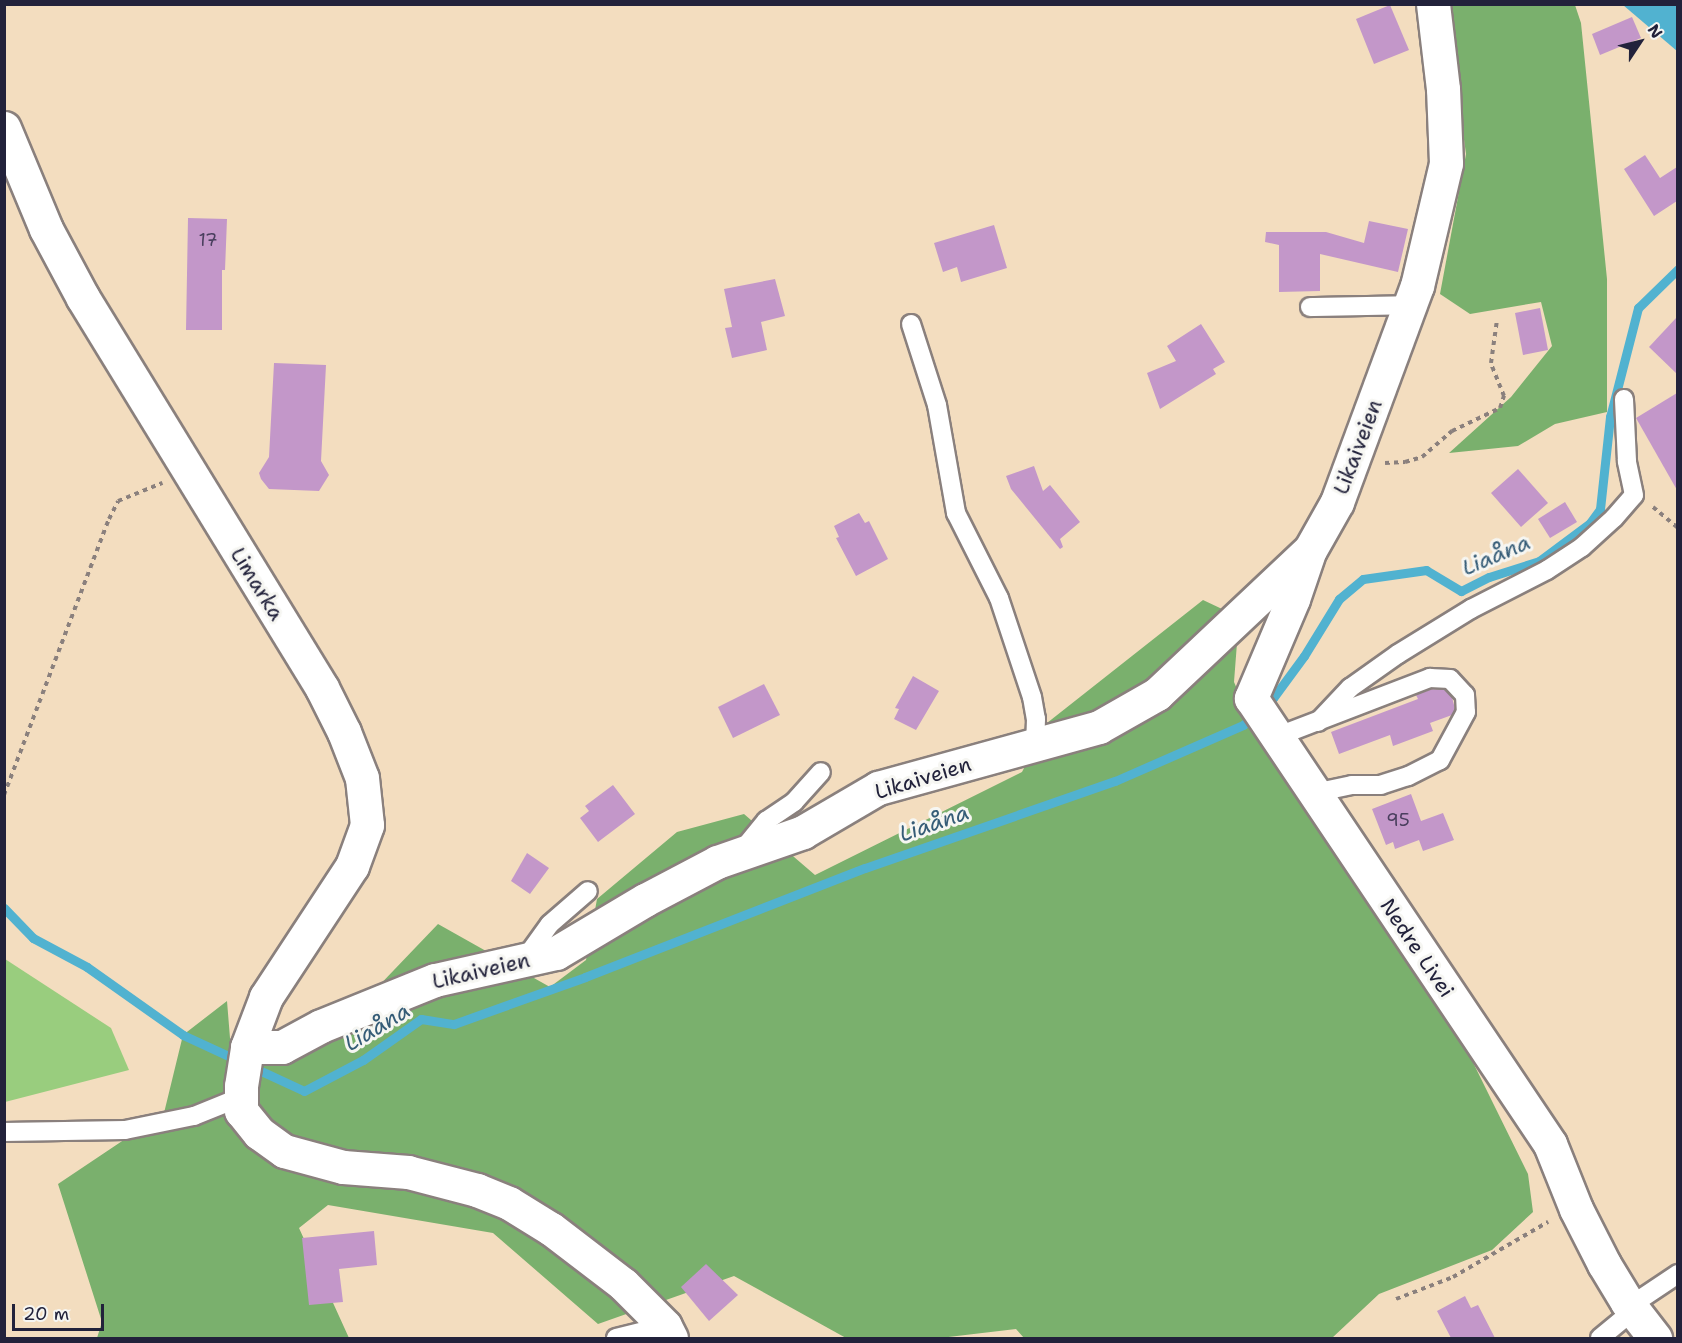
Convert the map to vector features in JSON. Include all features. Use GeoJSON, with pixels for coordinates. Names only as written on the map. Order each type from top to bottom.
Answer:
{"type":"FeatureCollection","features":[{"type":"Feature","properties":{"kind":"street","name":"Likaiveien"},"geometry":{"type":"LineString","coordinates":[[247,1047],[282,1047],[321,1026],[435,980],[556,953],[645,900],[717,862],[803,832],[878,788],[1099,727],[1156,694],[1310,550],[1337,502],[1410,305],[1423,263],[1446,163],[1443,89],[1432,4]]}},
{"type":"Feature","properties":{"kind":"street","name":"Limarka"},"geometry":{"type":"LineString","coordinates":[[4,128],[46,229],[83,298],[322,688],[340,723],[362,778],[367,825],[352,866],[266,997],[247,1047]]}},
{"type":"Feature","properties":{"kind":"street","name":"Nedre Livei"},"geometry":{"type":"LineString","coordinates":[[1310,550],[1293,599],[1251,698],[1550,1144],[1576,1209],[1604,1264],[1632,1308],[1655,1338]]}},
{"type":"Feature","properties":{"kind":"street"},"geometry":{"type":"LineString","coordinates":[[247,1047],[241,1111],[260,1133],[284,1151],[343,1167],[408,1172],[477,1190],[509,1203],[551,1229],[623,1284],[668,1332]]}},
{"type":"Feature","properties":{"kind":"lane"},"geometry":{"type":"LineString","coordinates":[[1310,307],[1410,305]]}},
{"type":"Feature","properties":{"kind":"lane"},"geometry":{"type":"LineString","coordinates":[[910,324],[936,405],[956,513],[999,598],[1032,697],[1036,719],[1035,746]]}},
{"type":"Feature","properties":{"kind":"lane"},"geometry":{"type":"LineString","coordinates":[[1318,722],[1350,688],[1398,654],[1472,609],[1547,570],[1582,547],[1614,518],[1634,495],[1627,461],[1624,399]]}},
{"type":"Feature","properties":{"kind":"lane"},"geometry":{"type":"LineString","coordinates":[[1276,737],[1430,678],[1450,679],[1465,695],[1466,712],[1440,760],[1408,776],[1381,785],[1352,785],[1313,793]]}},
{"type":"Feature","properties":{"kind":"lane"},"geometry":{"type":"LineString","coordinates":[[739,854],[766,821],[794,802],[820,772]]}},
{"type":"Feature","properties":{"kind":"lane"},"geometry":{"type":"LineString","coordinates":[[523,961],[550,924],[588,891]]}},
{"type":"Feature","properties":{"kind":"lane"},"geometry":{"type":"LineString","coordinates":[[4,1132],[125,1131],[194,1116],[241,1097]]}},
{"type":"Feature","properties":{"kind":"lane"},"geometry":{"type":"LineString","coordinates":[[1600,1338],[1632,1308],[1677,1274]]}},
{"type":"Feature","properties":{"kind":"lane"},"geometry":{"type":"LineString","coordinates":[[616,1338],[668,1332]]}},
{"type":"Feature","properties":{"kind":"path"},"geometry":{"type":"LineString","coordinates":[[1356,453],[1380,463],[1405,462],[1422,457],[1452,431],[1500,408],[1504,396],[1491,363],[1497,320]]}},
{"type":"Feature","properties":{"kind":"path"},"geometry":{"type":"LineString","coordinates":[[4,795],[59,647],[118,501],[148,487],[190,474]]}},
{"type":"Feature","properties":{"kind":"path"},"geometry":{"type":"LineString","coordinates":[[1634,495],[1661,512],[1677,528]]}},
{"type":"Feature","properties":{"kind":"path"},"geometry":{"type":"LineString","coordinates":[[1396,1299],[1454,1277],[1546,1223],[1576,1209]]}},
{"type":"Feature","properties":{"kind":"green space"},"geometry":{"type":"Polygon","coordinates":[[[1448,5],[1575,5],[1581,23],[1607,279],[1607,412],[1555,424],[1518,446],[1449,453],[1511,397],[1552,346],[1541,302],[1470,314],[1440,294],[1466,154],[1457,89],[1452,20],[1448,5]]]}},
{"type":"Feature","properties":{"kind":"green space"},"geometry":{"type":"Polygon","coordinates":[[[1203,600],[1239,617],[1234,682],[1251,721],[1456,1028],[1528,1174],[1533,1212],[1492,1250],[1379,1294],[1332,1338],[1024,1338],[1016,1329],[940,1338],[846,1338],[734,1276],[598,1324],[493,1233],[328,1205],[299,1228],[349,1338],[97,1338],[102,1322],[58,1184],[164,1113],[183,1035],[227,1001],[233,1075],[292,1055],[349,1017],[438,924],[550,987],[586,960],[597,899],[677,832],[744,814],[815,875],[1022,772],[1047,723],[1203,600]]]}},
{"type":"Feature","properties":{"kind":"green space"},"geometry":{"type":"Polygon","coordinates":[[[5,959],[111,1028],[129,1070],[5,1102],[5,959]]]}},
{"type":"Feature","properties":{"kind":"water"},"geometry":{"type":"Polygon","coordinates":[[[1623,5],[1677,5],[1677,51],[1623,5]]]}},
{"type":"Feature","properties":{"kind":"building"},"geometry":{"type":"Polygon","coordinates":[[[1390,5],[1409,50],[1374,64],[1356,19],[1390,5]]]}},
{"type":"Feature","properties":{"kind":"building"},"geometry":{"type":"Polygon","coordinates":[[[1632,17],[1641,38],[1600,55],[1592,34],[1632,17]]]}},
{"type":"Feature","properties":{"kind":"building"},"geometry":{"type":"Polygon","coordinates":[[[1645,155],[1660,178],[1677,167],[1677,201],[1654,216],[1624,169],[1645,155]]]}},
{"type":"Feature","properties":{"kind":"building"},"geometry":{"type":"Polygon","coordinates":[[[188,218],[227,219],[225,270],[222,270],[222,330],[186,330],[188,218]]]}},
{"type":"Feature","properties":{"kind":"building"},"geometry":{"type":"Polygon","coordinates":[[[1369,221],[1408,229],[1398,272],[1320,254],[1320,291],[1279,292],[1279,245],[1265,242],[1266,232],[1326,232],[1364,243],[1369,221]]]}},
{"type":"Feature","properties":{"kind":"building"},"geometry":{"type":"Polygon","coordinates":[[[994,225],[1007,268],[961,282],[957,267],[943,272],[934,243],[994,225]]]}},
{"type":"Feature","properties":{"kind":"building"},"geometry":{"type":"Polygon","coordinates":[[[775,279],[785,316],[761,322],[767,350],[732,358],[725,328],[732,327],[724,289],[775,279]]]}},
{"type":"Feature","properties":{"kind":"building"},"geometry":{"type":"Polygon","coordinates":[[[1540,308],[1548,350],[1523,355],[1515,313],[1540,308]]]}},
{"type":"Feature","properties":{"kind":"building"},"geometry":{"type":"Polygon","coordinates":[[[1677,317],[1677,374],[1649,347],[1677,317]]]}},
{"type":"Feature","properties":{"kind":"building"},"geometry":{"type":"Polygon","coordinates":[[[1201,324],[1225,362],[1213,369],[1216,374],[1160,409],[1147,373],[1176,361],[1167,346],[1201,324]]]}},
{"type":"Feature","properties":{"kind":"building"},"geometry":{"type":"Polygon","coordinates":[[[274,363],[326,365],[321,461],[329,475],[319,491],[269,489],[261,479],[259,473],[269,457],[274,363]]]}},
{"type":"Feature","properties":{"kind":"building"},"geometry":{"type":"Polygon","coordinates":[[[1677,393],[1677,490],[1636,418],[1677,393]]]}},
{"type":"Feature","properties":{"kind":"building"},"geometry":{"type":"Polygon","coordinates":[[[1034,466],[1043,491],[1050,485],[1080,522],[1060,539],[1063,547],[1060,549],[1011,489],[1006,476],[1034,466]]]}},
{"type":"Feature","properties":{"kind":"building"},"geometry":{"type":"Polygon","coordinates":[[[1518,469],[1548,503],[1521,527],[1491,493],[1518,469]]]}},
{"type":"Feature","properties":{"kind":"building"},"geometry":{"type":"Polygon","coordinates":[[[1565,502],[1577,522],[1550,538],[1538,519],[1565,502]]]}},
{"type":"Feature","properties":{"kind":"building"},"geometry":{"type":"Polygon","coordinates":[[[859,513],[865,523],[869,521],[888,559],[856,576],[836,538],[839,537],[834,526],[859,513]]]}},
{"type":"Feature","properties":{"kind":"building"},"geometry":{"type":"Polygon","coordinates":[[[913,676],[939,691],[916,730],[894,719],[899,709],[895,708],[913,676]]]}},
{"type":"Feature","properties":{"kind":"building"},"geometry":{"type":"Polygon","coordinates":[[[764,684],[780,715],[733,738],[718,707],[764,684]]]}},
{"type":"Feature","properties":{"kind":"building"},"geometry":{"type":"Polygon","coordinates":[[[1432,689],[1445,690],[1452,697],[1455,709],[1452,715],[1430,723],[1433,731],[1393,746],[1390,735],[1339,754],[1331,732],[1418,699],[1416,695],[1432,689]]]}},
{"type":"Feature","properties":{"kind":"building"},"geometry":{"type":"Polygon","coordinates":[[[613,785],[635,814],[598,842],[580,818],[589,811],[585,806],[613,785]]]}},
{"type":"Feature","properties":{"kind":"building"},"geometry":{"type":"Polygon","coordinates":[[[1411,794],[1421,821],[1443,813],[1454,840],[1423,851],[1419,840],[1395,849],[1393,842],[1386,845],[1372,809],[1411,794]]]}},
{"type":"Feature","properties":{"kind":"building"},"geometry":{"type":"Polygon","coordinates":[[[527,853],[549,868],[530,894],[511,881],[527,853]]]}},
{"type":"Feature","properties":{"kind":"building"},"geometry":{"type":"Polygon","coordinates":[[[374,1231],[377,1265],[339,1269],[343,1302],[309,1305],[302,1238],[374,1231]]]}},
{"type":"Feature","properties":{"kind":"building"},"geometry":{"type":"Polygon","coordinates":[[[706,1264],[738,1295],[709,1321],[681,1287],[706,1264]]]}},
{"type":"Feature","properties":{"kind":"building"},"geometry":{"type":"Polygon","coordinates":[[[1465,1296],[1471,1308],[1478,1305],[1495,1338],[1451,1338],[1437,1311],[1465,1296]]]}},
{"type":"Feature","properties":{"kind":"waterway","name":"Liaåna"},"geometry":{"type":"LineString","coordinates":[[4,908],[33,938],[87,967],[183,1035],[304,1091],[363,1060],[421,1019],[454,1024],[585,977],[865,868],[1115,781],[1243,725],[1273,698],[1304,656],[1339,599],[1363,579],[1426,570],[1461,591],[1489,577],[1539,561],[1590,523],[1600,509],[1610,417],[1638,308],[1678,269]]}}]}
